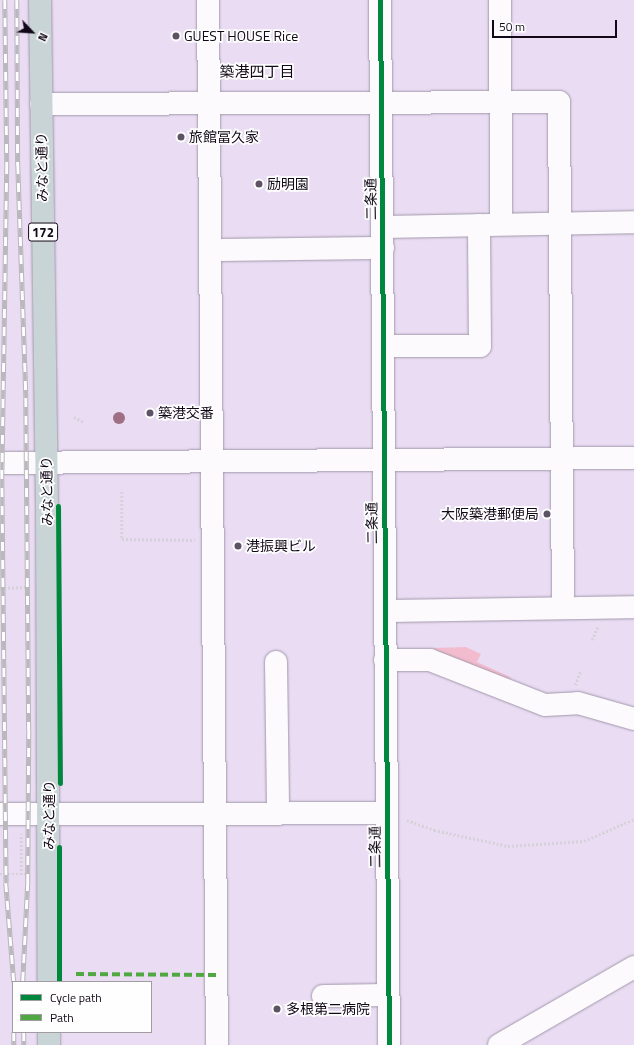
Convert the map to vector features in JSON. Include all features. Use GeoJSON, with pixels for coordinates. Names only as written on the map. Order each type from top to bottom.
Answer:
{"type":"FeatureCollection","features":[{"type":"Feature","properties":{"kind":"highway","name":"みなと通り"},"geometry":{"type":"LineString","coordinates":[[40,0],[47,464],[49,981]]}},
{"type":"Feature","properties":{"kind":"highway"},"geometry":{"type":"LineString","coordinates":[[49,1033],[49,1045]]}},
{"type":"Feature","properties":{"kind":"street"},"geometry":{"type":"LineString","coordinates":[[208,0],[214,814],[210,927],[217,1045]]}},
{"type":"Feature","properties":{"kind":"street","name":"二条通"},"geometry":{"type":"LineString","coordinates":[[380,0],[383,227],[385,660],[396,816],[388,995],[389,1045]]}},
{"type":"Feature","properties":{"kind":"street"},"geometry":{"type":"LineString","coordinates":[[500,0],[501,224]]}},
{"type":"Feature","properties":{"kind":"street"},"geometry":{"type":"LineString","coordinates":[[41,104],[209,105],[559,102],[563,607]]}},
{"type":"Feature","properties":{"kind":"street"},"geometry":{"type":"LineString","coordinates":[[383,227],[634,222]]}},
{"type":"Feature","properties":{"kind":"street"},"geometry":{"type":"LineString","coordinates":[[383,346],[480,346],[479,225]]}},
{"type":"Feature","properties":{"kind":"street"},"geometry":{"type":"LineString","coordinates":[[211,250],[383,248]]}},
{"type":"Feature","properties":{"kind":"street"},"geometry":{"type":"LineString","coordinates":[[0,463],[212,463],[562,457],[634,458]]}},
{"type":"Feature","properties":{"kind":"street"},"geometry":{"type":"LineString","coordinates":[[385,611],[563,607],[625,603]]}},
{"type":"Feature","properties":{"kind":"street"},"geometry":{"type":"LineString","coordinates":[[385,660],[430,660],[545,705],[578,702],[634,720]]}},
{"type":"Feature","properties":{"kind":"street"},"geometry":{"type":"LineString","coordinates":[[276,662],[278,814]]}},
{"type":"Feature","properties":{"kind":"street"},"geometry":{"type":"LineString","coordinates":[[0,814],[278,814],[396,816]]}},
{"type":"Feature","properties":{"kind":"street"},"geometry":{"type":"LineString","coordinates":[[499,1045],[634,967]]}},
{"type":"Feature","properties":{"kind":"street"},"geometry":{"type":"LineString","coordinates":[[323,996],[388,995]]}},
{"type":"Feature","properties":{"kind":"path"},"geometry":{"type":"LineString","coordinates":[[74,416],[84,422]]}},
{"type":"Feature","properties":{"kind":"path"},"geometry":{"type":"LineString","coordinates":[[122,492],[122,539],[213,541]]}},
{"type":"Feature","properties":{"kind":"path"},"geometry":{"type":"LineString","coordinates":[[0,588],[36,586]]}},
{"type":"Feature","properties":{"kind":"path"},"geometry":{"type":"LineString","coordinates":[[396,816],[434,830],[508,846],[584,840],[634,819]]}},
{"type":"Feature","properties":{"kind":"path"},"geometry":{"type":"LineString","coordinates":[[21,834],[21,874]]}},
{"type":"Feature","properties":{"kind":"path"},"geometry":{"type":"LineString","coordinates":[[0,874],[32,874]]}},
{"type":"Feature","properties":{"kind":"shaded area"},"geometry":{"type":"Polygon","coordinates":[[[466,647],[481,654],[477,662],[512,678],[503,681],[433,651],[433,648],[466,647]]]}},
{"type":"Feature","properties":{"kind":"railway"},"geometry":{"type":"LineString","coordinates":[[5,0],[7,165],[2,470],[6,883],[14,981]]}},
{"type":"Feature","properties":{"kind":"railway"},"geometry":{"type":"LineString","coordinates":[[17,0],[18,165],[26,398],[29,730],[28,882],[23,981]]}},
{"type":"Feature","properties":{"kind":"railway"},"geometry":{"type":"LineString","coordinates":[[14,1033],[14,1045]]}},
{"type":"Feature","properties":{"kind":"railway"},"geometry":{"type":"LineString","coordinates":[[24,1033],[24,1045]]}},
{"type":"Feature","properties":{"kind":"marked path"},"geometry":{"type":"LineString","coordinates":[[76,974],[216,975]]}},
{"type":"Feature","properties":{"kind":"cycle path"},"geometry":{"type":"LineString","coordinates":[[380,0],[389,1045]]}},
{"type":"Feature","properties":{"kind":"cycle path"},"geometry":{"type":"LineString","coordinates":[[58,506],[60,783]]}},
{"type":"Feature","properties":{"kind":"cycle path"},"geometry":{"type":"LineString","coordinates":[[59,847],[59,981]]}},
{"type":"Feature","properties":{"kind":"place","name":"GUEST HOUSE Rice"},"geometry":{"type":"Point","coordinates":[176,36]}},
{"type":"Feature","properties":{"kind":"place","name":"旅館冨久家"},"geometry":{"type":"Point","coordinates":[181,137]}},
{"type":"Feature","properties":{"kind":"place","name":"励明園"},"geometry":{"type":"Point","coordinates":[259,184]}},
{"type":"Feature","properties":{"kind":"place","name":"築港交番"},"geometry":{"type":"Point","coordinates":[150,413]}},
{"type":"Feature","properties":{"kind":"place","name":"大阪築港郵便局"},"geometry":{"type":"Point","coordinates":[547,514]}},
{"type":"Feature","properties":{"kind":"place","name":"港振興ビル"},"geometry":{"type":"Point","coordinates":[238,546]}},
{"type":"Feature","properties":{"kind":"place","name":"多根第二病院"},"geometry":{"type":"Point","coordinates":[277,1009]}},
{"type":"Feature","properties":{"kind":"district","name":"築港四丁目"},"geometry":{"type":"Point","coordinates":[257,72]}}]}
